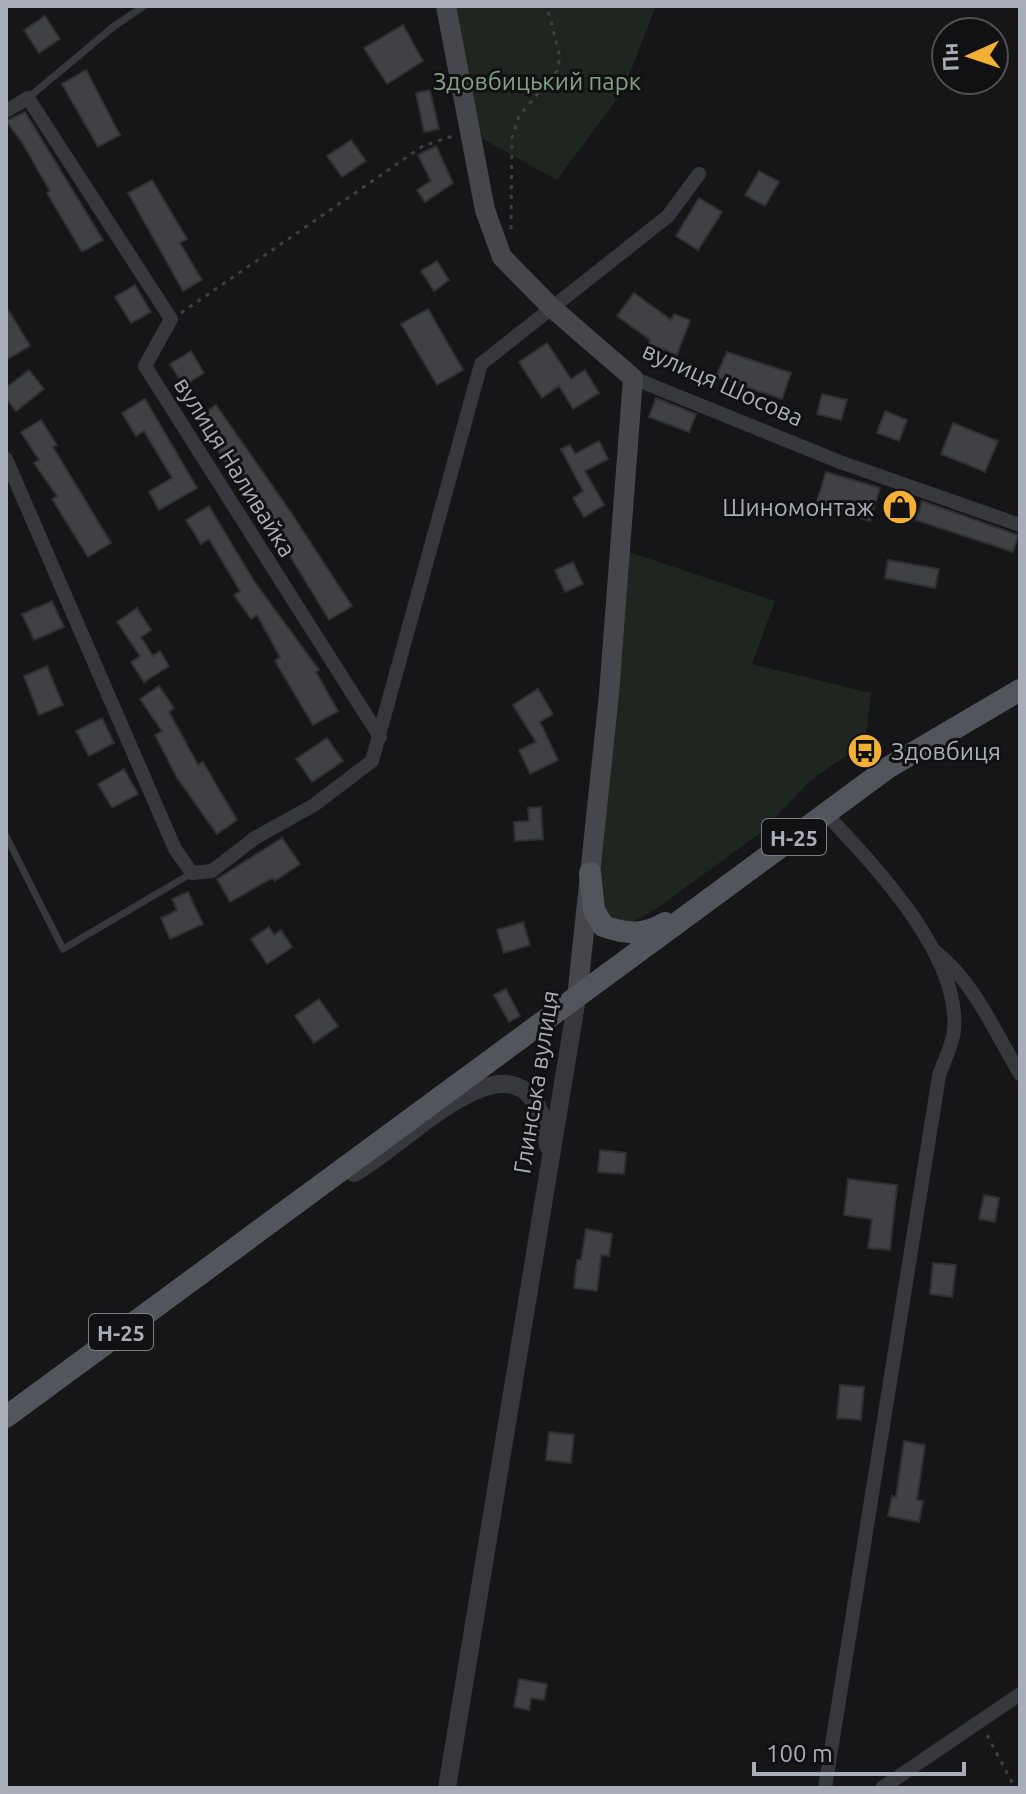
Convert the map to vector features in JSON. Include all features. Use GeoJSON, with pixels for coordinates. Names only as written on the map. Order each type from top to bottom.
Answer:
{"type":"FeatureCollection","features":[{"type":"Feature","properties":{"kind":"main road","name":"вулиця Шосова"},"geometry":{"type":"LineString","coordinates":[[446,6],[485,210],[502,257],[551,307],[633,378]]}},
{"type":"Feature","properties":{"kind":"main road","name":"Глинська вулиця"},"geometry":{"type":"LineString","coordinates":[[577,998],[609,694],[633,378]]}},
{"type":"Feature","properties":{"kind":"main road","name":"Н-25"},"geometry":{"type":"LineString","coordinates":[[6,1417],[889,767],[1020,690]]}},
{"type":"Feature","properties":{"kind":"main road"},"geometry":{"type":"LineString","coordinates":[[590,873],[594,910],[603,926],[622,933],[645,932],[661,926],[717,888],[728,887]]}},
{"type":"Feature","properties":{"kind":"street"},"geometry":{"type":"LineString","coordinates":[[6,111],[28,98],[171,319]]}},
{"type":"Feature","properties":{"kind":"street"},"geometry":{"type":"LineString","coordinates":[[6,459],[175,849],[192,873],[212,871],[255,838],[314,805],[372,761],[481,364],[668,216],[699,174]]}},
{"type":"Feature","properties":{"kind":"street","name":"вулиця Наливайка"},"geometry":{"type":"LineString","coordinates":[[171,319],[145,366],[380,737]]}},
{"type":"Feature","properties":{"kind":"street","name":"вулиця Шосова"},"geometry":{"type":"LineString","coordinates":[[633,378],[840,462],[1020,525]]}},
{"type":"Feature","properties":{"kind":"street"},"geometry":{"type":"LineString","coordinates":[[826,814],[876,867],[937,952],[949,962],[1020,1074]]}},
{"type":"Feature","properties":{"kind":"street"},"geometry":{"type":"LineString","coordinates":[[825,1788],[939,1076],[954,1030],[950,996],[937,952]]}},
{"type":"Feature","properties":{"kind":"street","name":"Глинська вулиця"},"geometry":{"type":"LineString","coordinates":[[447,1788],[577,998]]}},
{"type":"Feature","properties":{"kind":"street"},"geometry":{"type":"LineString","coordinates":[[299,1202],[362,1168],[472,1089],[501,1082],[519,1087],[538,1104],[550,1160]]}},
{"type":"Feature","properties":{"kind":"street"},"geometry":{"type":"LineString","coordinates":[[882,1788],[1020,1694]]}},
{"type":"Feature","properties":{"kind":"lane"},"geometry":{"type":"LineString","coordinates":[[28,98],[113,27],[144,6]]}},
{"type":"Feature","properties":{"kind":"lane"},"geometry":{"type":"LineString","coordinates":[[6,836],[63,949],[192,873]]}},
{"type":"Feature","properties":{"kind":"path"},"geometry":{"type":"LineString","coordinates":[[502,257],[511,228],[512,138],[519,116],[557,71],[560,57],[547,6]]}},
{"type":"Feature","properties":{"kind":"path"},"geometry":{"type":"LineString","coordinates":[[171,319],[423,146],[468,131]]}},
{"type":"Feature","properties":{"kind":"path"},"geometry":{"type":"LineString","coordinates":[[980,1722],[1015,1788]]}},
{"type":"Feature","properties":{"kind":"green space","name":"Здовбицький парк"},"geometry":{"type":"Polygon","coordinates":[[[447,6],[656,6],[623,91],[557,180],[468,131],[447,6]]]}},
{"type":"Feature","properties":{"kind":"green space"},"geometry":{"type":"Polygon","coordinates":[[[620,549],[775,601],[752,664],[871,693],[865,743],[811,780],[760,833],[659,907],[629,924],[613,924],[588,894],[620,549]]]}},
{"type":"Feature","properties":{"kind":"building"},"geometry":{"type":"Polygon","coordinates":[[[45,16],[60,39],[39,53],[24,30],[45,16]]]}},
{"type":"Feature","properties":{"kind":"building"},"geometry":{"type":"Polygon","coordinates":[[[403,25],[423,61],[387,84],[364,48],[403,25]]]}},
{"type":"Feature","properties":{"kind":"building"},"geometry":{"type":"Polygon","coordinates":[[[86,70],[120,135],[98,147],[62,84],[86,70]]]}},
{"type":"Feature","properties":{"kind":"building"},"geometry":{"type":"Polygon","coordinates":[[[430,90],[439,129],[424,132],[416,93],[430,90]]]}},
{"type":"Feature","properties":{"kind":"building"},"geometry":{"type":"Polygon","coordinates":[[[25,112],[103,240],[82,252],[21,141],[6,121],[25,112]]]}},
{"type":"Feature","properties":{"kind":"building"},"geometry":{"type":"Polygon","coordinates":[[[351,140],[366,161],[342,177],[327,156],[351,140]]]}},
{"type":"Feature","properties":{"kind":"building"},"geometry":{"type":"Polygon","coordinates":[[[436,146],[453,183],[425,202],[417,190],[431,181],[418,155],[436,146]]]}},
{"type":"Feature","properties":{"kind":"building"},"geometry":{"type":"Polygon","coordinates":[[[759,171],[779,182],[765,206],[745,195],[759,171]]]}},
{"type":"Feature","properties":{"kind":"building"},"geometry":{"type":"Polygon","coordinates":[[[152,180],[187,239],[180,243],[202,280],[183,291],[128,193],[152,180]]]}},
{"type":"Feature","properties":{"kind":"building"},"geometry":{"type":"Polygon","coordinates":[[[699,198],[722,212],[698,250],[676,236],[699,198]]]}},
{"type":"Feature","properties":{"kind":"building"},"geometry":{"type":"Polygon","coordinates":[[[437,261],[449,280],[434,291],[421,271],[437,261]]]}},
{"type":"Feature","properties":{"kind":"building"},"geometry":{"type":"Polygon","coordinates":[[[135,285],[151,312],[131,323],[115,297],[135,285]]]}},
{"type":"Feature","properties":{"kind":"building"},"geometry":{"type":"Polygon","coordinates":[[[634,293],[671,320],[674,314],[690,320],[677,355],[649,344],[650,340],[617,316],[634,293]]]}},
{"type":"Feature","properties":{"kind":"building"},"geometry":{"type":"Polygon","coordinates":[[[6,306],[30,346],[6,360],[6,306]]]}},
{"type":"Feature","properties":{"kind":"building"},"geometry":{"type":"Polygon","coordinates":[[[428,309],[463,370],[437,385],[401,324],[428,309]]]}},
{"type":"Feature","properties":{"kind":"building"},"geometry":{"type":"Polygon","coordinates":[[[547,343],[571,379],[585,370],[599,393],[573,409],[559,386],[542,398],[519,362],[547,343]]]}},
{"type":"Feature","properties":{"kind":"building"},"geometry":{"type":"Polygon","coordinates":[[[191,351],[204,373],[184,386],[170,364],[191,351]]]}},
{"type":"Feature","properties":{"kind":"building"},"geometry":{"type":"Polygon","coordinates":[[[727,352],[791,373],[782,399],[716,377],[727,352]]]}},
{"type":"Feature","properties":{"kind":"building"},"geometry":{"type":"Polygon","coordinates":[[[29,370],[44,389],[16,411],[6,398],[6,388],[29,370]]]}},
{"type":"Feature","properties":{"kind":"building"},"geometry":{"type":"Polygon","coordinates":[[[822,394],[847,400],[841,420],[817,414],[822,394]]]}},
{"type":"Feature","properties":{"kind":"building"},"geometry":{"type":"Polygon","coordinates":[[[656,398],[696,414],[689,432],[649,417],[656,398]]]}},
{"type":"Feature","properties":{"kind":"building"},"geometry":{"type":"Polygon","coordinates":[[[145,399],[197,488],[159,510],[149,492],[172,478],[144,431],[136,436],[122,413],[145,399]]]}},
{"type":"Feature","properties":{"kind":"building"},"geometry":{"type":"Polygon","coordinates":[[[216,405],[352,606],[329,620],[284,546],[197,420],[216,405]]]}},
{"type":"Feature","properties":{"kind":"building"},"geometry":{"type":"Polygon","coordinates":[[[885,411],[907,420],[899,441],[877,433],[885,411]]]}},
{"type":"Feature","properties":{"kind":"building"},"geometry":{"type":"Polygon","coordinates":[[[41,420],[57,445],[53,447],[111,543],[88,557],[52,499],[57,496],[34,463],[39,460],[21,432],[41,420]]]}},
{"type":"Feature","properties":{"kind":"building"},"geometry":{"type":"Polygon","coordinates":[[[953,423],[998,441],[985,472],[941,454],[953,423]]]}},
{"type":"Feature","properties":{"kind":"building"},"geometry":{"type":"Polygon","coordinates":[[[599,441],[608,459],[585,471],[604,505],[584,517],[573,498],[583,491],[561,449],[570,445],[575,454],[599,441]]]}},
{"type":"Feature","properties":{"kind":"building"},"geometry":{"type":"Polygon","coordinates":[[[826,472],[880,488],[870,521],[816,504],[826,472]]]}},
{"type":"Feature","properties":{"kind":"building"},"geometry":{"type":"Polygon","coordinates":[[[922,501],[1018,535],[1013,552],[916,520],[922,501]]]}},
{"type":"Feature","properties":{"kind":"building"},"geometry":{"type":"Polygon","coordinates":[[[209,506],[254,581],[319,670],[316,672],[338,711],[313,725],[275,661],[280,657],[257,615],[251,619],[234,595],[240,591],[209,539],[201,544],[186,520],[209,506]]]}},
{"type":"Feature","properties":{"kind":"building"},"geometry":{"type":"Polygon","coordinates":[[[888,560],[939,569],[935,588],[885,578],[888,560]]]}},
{"type":"Feature","properties":{"kind":"building"},"geometry":{"type":"Polygon","coordinates":[[[573,562],[583,584],[565,592],[555,570],[573,562]]]}},
{"type":"Feature","properties":{"kind":"building"},"geometry":{"type":"Polygon","coordinates":[[[52,601],[64,627],[34,640],[22,614],[52,601]]]}},
{"type":"Feature","properties":{"kind":"building"},"geometry":{"type":"Polygon","coordinates":[[[137,608],[151,630],[141,637],[153,656],[160,651],[169,666],[144,682],[131,662],[140,656],[117,622],[137,608]]]}},
{"type":"Feature","properties":{"kind":"building"},"geometry":{"type":"Polygon","coordinates":[[[47,666],[63,705],[39,715],[24,676],[47,666]]]}},
{"type":"Feature","properties":{"kind":"building"},"geometry":{"type":"Polygon","coordinates":[[[159,686],[174,708],[169,712],[198,765],[203,762],[237,820],[217,834],[177,778],[155,735],[162,731],[140,699],[159,686]]]}},
{"type":"Feature","properties":{"kind":"building"},"geometry":{"type":"Polygon","coordinates":[[[538,689],[553,714],[540,722],[558,760],[530,774],[519,750],[536,742],[513,705],[538,689]]]}},
{"type":"Feature","properties":{"kind":"building"},"geometry":{"type":"Polygon","coordinates":[[[102,718],[114,743],[89,756],[76,731],[102,718]]]}},
{"type":"Feature","properties":{"kind":"building"},"geometry":{"type":"Polygon","coordinates":[[[327,738],[343,761],[312,782],[296,759],[327,738]]]}},
{"type":"Feature","properties":{"kind":"building"},"geometry":{"type":"Polygon","coordinates":[[[124,769],[138,794],[112,808],[98,784],[124,769]]]}},
{"type":"Feature","properties":{"kind":"building"},"geometry":{"type":"Polygon","coordinates":[[[541,807],[543,839],[515,841],[514,822],[529,821],[528,808],[541,807]]]}},
{"type":"Feature","properties":{"kind":"building"},"geometry":{"type":"Polygon","coordinates":[[[282,838],[300,864],[275,881],[272,878],[230,902],[217,879],[282,838]]]}},
{"type":"Feature","properties":{"kind":"building"},"geometry":{"type":"Polygon","coordinates":[[[188,892],[203,924],[170,939],[161,918],[177,910],[172,899],[188,892]]]}},
{"type":"Feature","properties":{"kind":"building"},"geometry":{"type":"Polygon","coordinates":[[[523,922],[530,945],[504,953],[497,930],[523,922]]]}},
{"type":"Feature","properties":{"kind":"building"},"geometry":{"type":"Polygon","coordinates":[[[269,927],[274,935],[281,930],[292,947],[267,964],[251,939],[269,927]]]}},
{"type":"Feature","properties":{"kind":"building"},"geometry":{"type":"Polygon","coordinates":[[[506,989],[520,1016],[509,1022],[494,995],[506,989]]]}},
{"type":"Feature","properties":{"kind":"building"},"geometry":{"type":"Polygon","coordinates":[[[319,999],[338,1026],[314,1043],[295,1016],[319,999]]]}},
{"type":"Feature","properties":{"kind":"building"},"geometry":{"type":"Polygon","coordinates":[[[600,1150],[626,1153],[624,1174],[598,1172],[600,1150]]]}},
{"type":"Feature","properties":{"kind":"building"},"geometry":{"type":"Polygon","coordinates":[[[848,1179],[897,1185],[890,1250],[868,1248],[872,1219],[844,1215],[848,1179]]]}},
{"type":"Feature","properties":{"kind":"building"},"geometry":{"type":"Polygon","coordinates":[[[984,1195],[999,1198],[995,1222],[979,1219],[984,1195]]]}},
{"type":"Feature","properties":{"kind":"building"},"geometry":{"type":"Polygon","coordinates":[[[586,1229],[612,1234],[609,1256],[601,1255],[597,1291],[574,1288],[577,1260],[581,1260],[586,1229]]]}},
{"type":"Feature","properties":{"kind":"building"},"geometry":{"type":"Polygon","coordinates":[[[933,1263],[956,1265],[952,1297],[930,1294],[933,1263]]]}},
{"type":"Feature","properties":{"kind":"building"},"geometry":{"type":"Polygon","coordinates":[[[840,1385],[864,1387],[861,1420],[837,1418],[840,1385]]]}},
{"type":"Feature","properties":{"kind":"building"},"geometry":{"type":"Polygon","coordinates":[[[549,1432],[574,1435],[571,1463],[546,1460],[549,1432]]]}},
{"type":"Feature","properties":{"kind":"building"},"geometry":{"type":"Polygon","coordinates":[[[904,1441],[925,1445],[917,1500],[923,1501],[919,1522],[888,1516],[892,1496],[896,1497],[904,1441]]]}},
{"type":"Feature","properties":{"kind":"building"},"geometry":{"type":"Polygon","coordinates":[[[519,1679],[547,1684],[544,1700],[531,1698],[529,1710],[514,1707],[519,1679]]]}},
{"type":"Feature","properties":{"kind":"place","name":"Шиномонтаж"},"geometry":{"type":"Point","coordinates":[900,507]}},
{"type":"Feature","properties":{"kind":"place","name":"Здовбиця"},"geometry":{"type":"Point","coordinates":[865,751]}}]}
